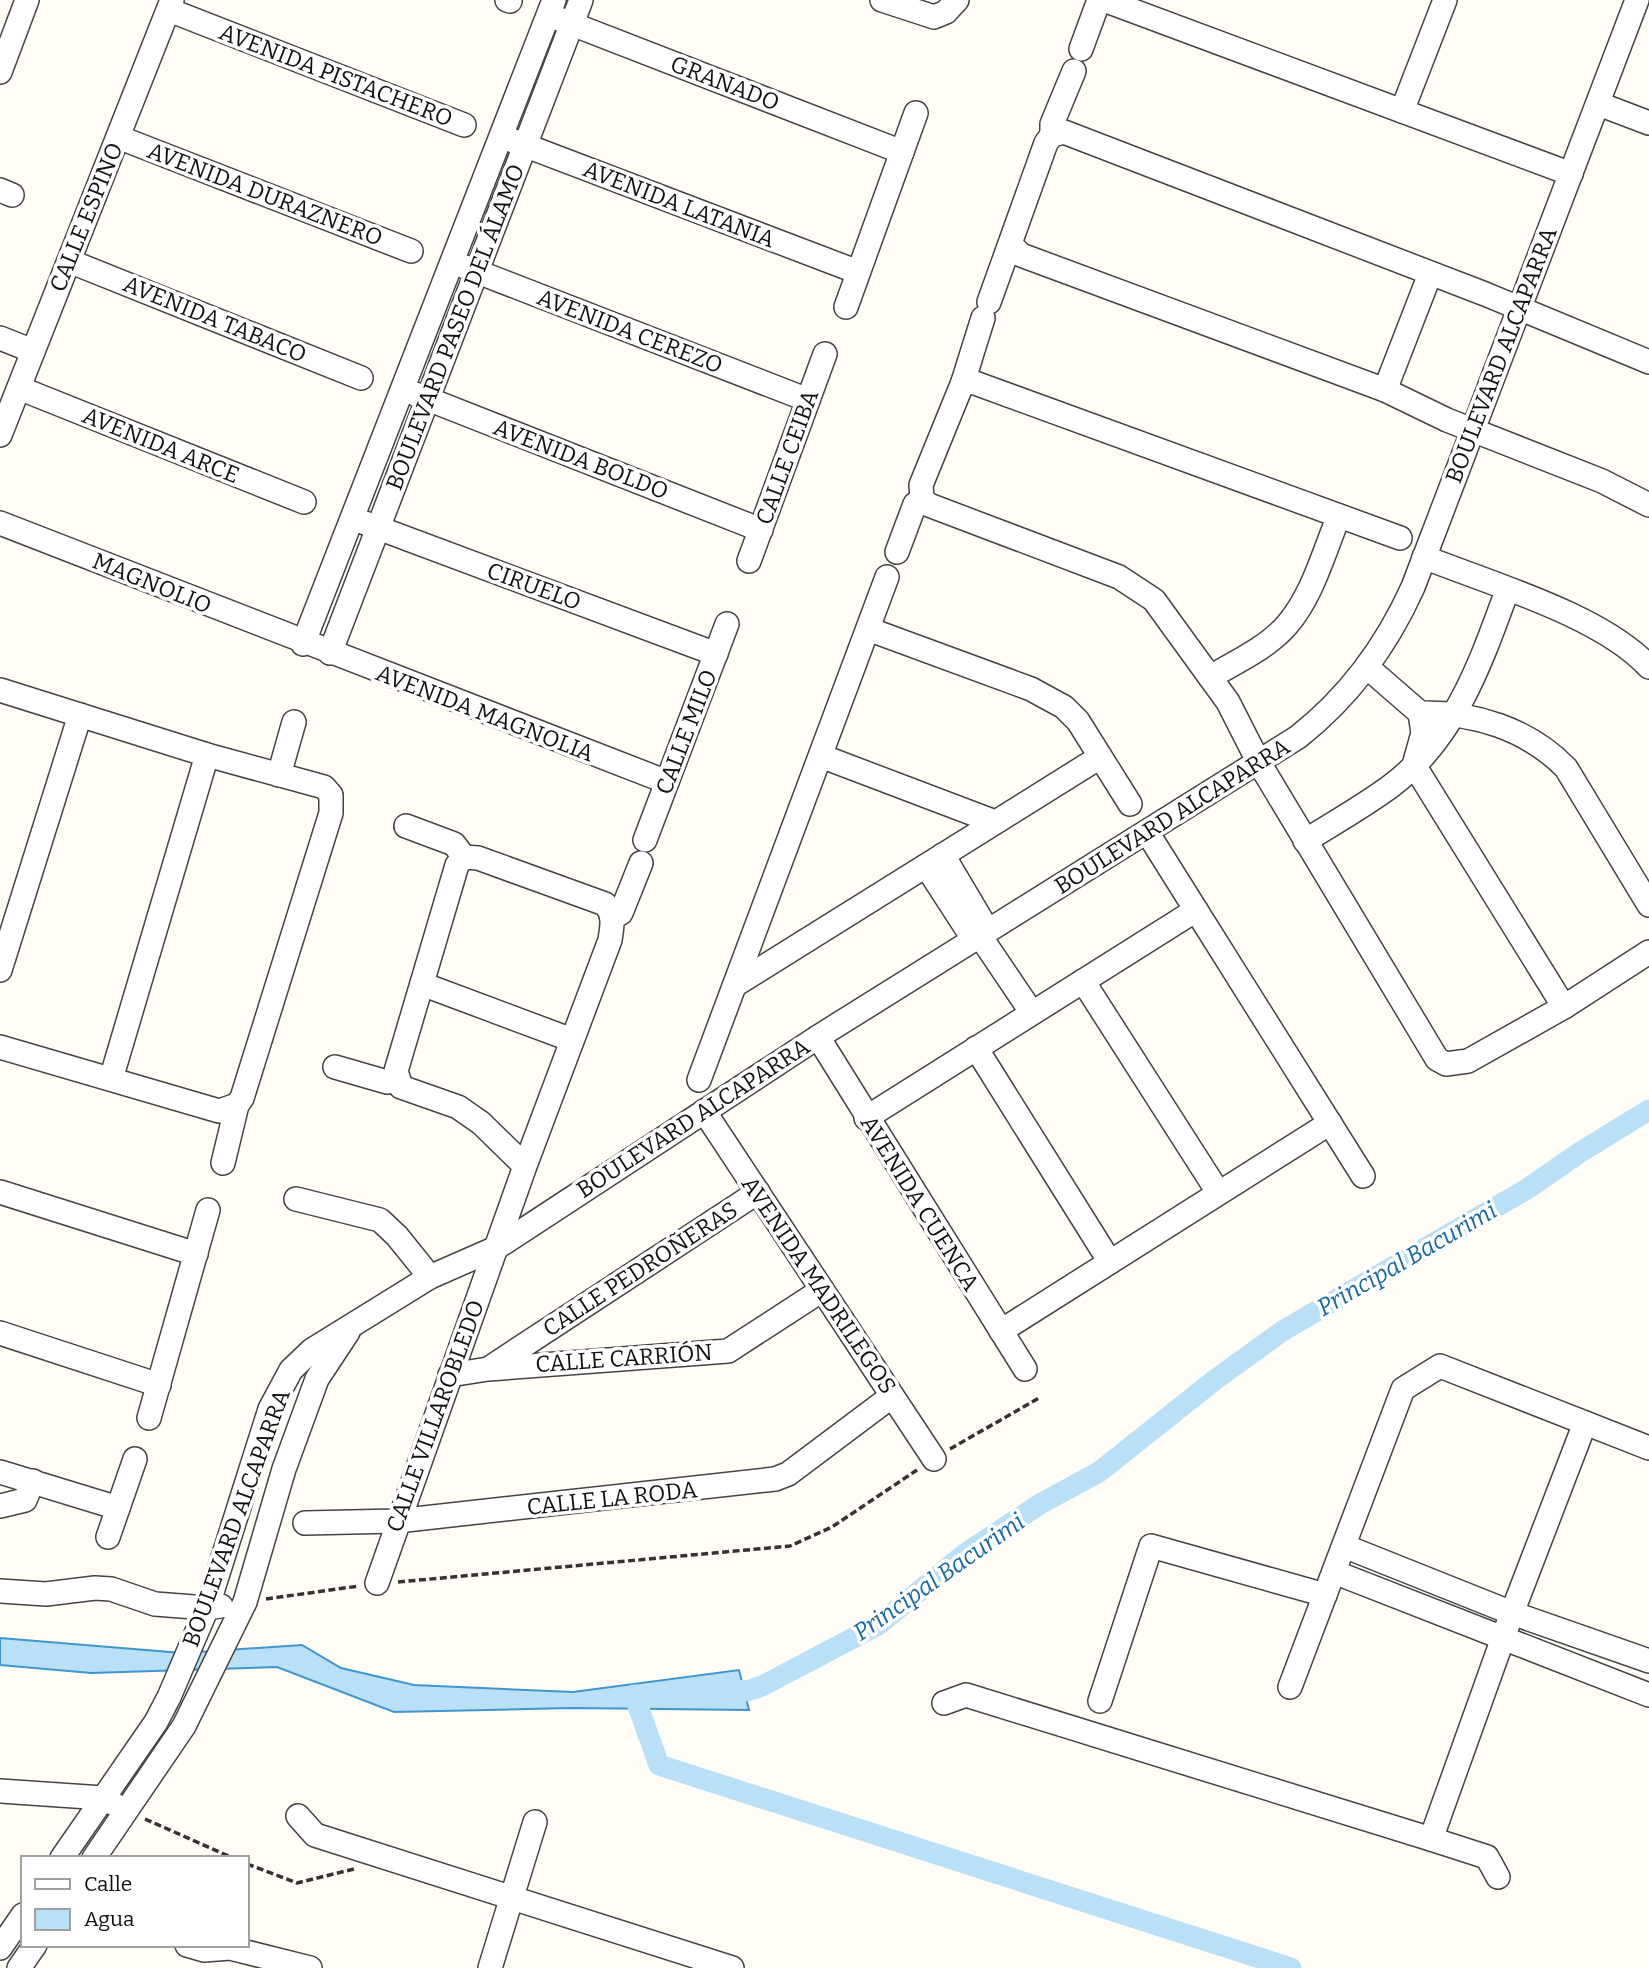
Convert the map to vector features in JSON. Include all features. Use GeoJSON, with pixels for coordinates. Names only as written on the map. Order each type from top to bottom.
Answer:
{"type":"FeatureCollection","features":[{"type":"Feature","properties":{"kind":"street"},"geometry":{"type":"LineString","coordinates":[[0,72],[7,28],[26,0]]}},
{"type":"Feature","properties":{"kind":"street","name":"BOULEVARD PASEO DEL ÁLAMO"},"geometry":{"type":"LineString","coordinates":[[330,653],[581,0]]}},
{"type":"Feature","properties":{"kind":"street"},"geometry":{"type":"LineString","coordinates":[[882,0],[918,14],[949,8]]}},
{"type":"Feature","properties":{"kind":"street"},"geometry":{"type":"LineString","coordinates":[[1571,174],[1101,0],[1052,124],[1052,135],[1046,143],[963,382],[921,485],[922,499],[929,505],[1134,584],[1154,600],[1228,702],[1258,761],[1437,1059],[1446,1064],[1468,1061],[1564,1007],[1649,952]]}},
{"type":"Feature","properties":{"kind":"street"},"geometry":{"type":"LineString","coordinates":[[1402,111],[1445,0]]}},
{"type":"Feature","properties":{"kind":"street","name":"BOULEVARD ALCAPARRA"},"geometry":{"type":"LineString","coordinates":[[63,1856],[156,1722],[169,1697],[204,1616],[279,1387],[312,1350],[430,1277],[496,1248],[818,1037],[1298,737],[1326,715],[1367,667],[1401,614],[1424,558],[1637,0]]}},
{"type":"Feature","properties":{"kind":"street","name":"AVENIDA PISTACHERO"},"geometry":{"type":"LineString","coordinates":[[170,5],[464,125]]}},
{"type":"Feature","properties":{"kind":"street","name":"CALLE ESPINO"},"geometry":{"type":"LineString","coordinates":[[0,435],[170,5]]}},
{"type":"Feature","properties":{"kind":"street","name":"BOULEVARD PASEO DEL ÁLAMO"},"geometry":{"type":"LineString","coordinates":[[303,643],[551,8]]}},
{"type":"Feature","properties":{"kind":"street","name":"GRANADO"},"geometry":{"type":"LineString","coordinates":[[551,8],[572,24],[902,152]]}},
{"type":"Feature","properties":{"kind":"street"},"geometry":{"type":"LineString","coordinates":[[1599,104],[1649,123]]}},
{"type":"Feature","properties":{"kind":"street"},"geometry":{"type":"LineString","coordinates":[[846,307],[916,113]]}},
{"type":"Feature","properties":{"kind":"street"},"geometry":{"type":"LineString","coordinates":[[1052,135],[1064,132],[1518,308],[1649,362]]}},
{"type":"Feature","properties":{"kind":"street","name":"AVENIDA LATANIA"},"geometry":{"type":"LineString","coordinates":[[501,136],[858,272]]}},
{"type":"Feature","properties":{"kind":"street","name":"AVENIDA DURAZNERO"},"geometry":{"type":"LineString","coordinates":[[118,137],[411,251]]}},
{"type":"Feature","properties":{"kind":"street"},"geometry":{"type":"LineString","coordinates":[[1011,245],[1021,255],[1385,390],[1472,429],[1602,481],[1649,505]]}},
{"type":"Feature","properties":{"kind":"street","name":"AVENIDA TABACO"},"geometry":{"type":"LineString","coordinates":[[69,261],[361,378]]}},
{"type":"Feature","properties":{"kind":"street","name":"AVENIDA CEREZO"},"geometry":{"type":"LineString","coordinates":[[452,262],[808,400]]}},
{"type":"Feature","properties":{"kind":"street"},"geometry":{"type":"LineString","coordinates":[[1385,390],[1430,274]]}},
{"type":"Feature","properties":{"kind":"street"},"geometry":{"type":"LineString","coordinates":[[0,338],[33,351]]}},
{"type":"Feature","properties":{"kind":"street","name":"CALLE CEIBA"},"geometry":{"type":"LineString","coordinates":[[749,561],[825,354]]}},
{"type":"Feature","properties":{"kind":"street"},"geometry":{"type":"LineString","coordinates":[[963,382],[975,383],[1400,538]]}},
{"type":"Feature","properties":{"kind":"street","name":"AVENIDA ARCE"},"geometry":{"type":"LineString","coordinates":[[19,387],[304,502]]}},
{"type":"Feature","properties":{"kind":"street","name":"AVENIDA BOLDO"},"geometry":{"type":"LineString","coordinates":[[402,389],[761,530]]}},
{"type":"Feature","properties":{"kind":"street"},"geometry":{"type":"LineString","coordinates":[[897,552],[915,505],[922,499]]}},
{"type":"Feature","properties":{"kind":"street"},"geometry":{"type":"LineString","coordinates":[[1210,677],[1256,651],[1287,625],[1308,592],[1339,516]]}},
{"type":"Feature","properties":{"kind":"street","name":"CIRUELO"},"geometry":{"type":"LineString","coordinates":[[352,519],[716,654]]}},
{"type":"Feature","properties":{"kind":"street","name":"MAGNOLIO"},"geometry":{"type":"LineString","coordinates":[[0,523],[303,643]]}},
{"type":"Feature","properties":{"kind":"street"},"geometry":{"type":"LineString","coordinates":[[1424,558],[1589,623],[1615,638],[1649,667]]}},
{"type":"Feature","properties":{"kind":"street"},"geometry":{"type":"LineString","coordinates":[[699,1080],[887,577]]}},
{"type":"Feature","properties":{"kind":"street"},"geometry":{"type":"LineString","coordinates":[[1305,841],[1392,785],[1414,765],[1456,712],[1478,670],[1507,591]]}},
{"type":"Feature","properties":{"kind":"street","name":"CALLE MILO"},"geometry":{"type":"LineString","coordinates":[[645,840],[727,624]]}},
{"type":"Feature","properties":{"kind":"street"},"geometry":{"type":"LineString","coordinates":[[868,629],[1031,690],[1064,707],[1078,721],[1130,804]]}},
{"type":"Feature","properties":{"kind":"street","name":"AVENIDA MAGNOLIA"},"geometry":{"type":"LineString","coordinates":[[303,643],[667,782]]}},
{"type":"Feature","properties":{"kind":"street"},"geometry":{"type":"LineString","coordinates":[[1367,667],[1420,713],[1423,733],[1414,765],[1564,1007]]}},
{"type":"Feature","properties":{"kind":"street"},"geometry":{"type":"LineString","coordinates":[[0,690],[207,755],[324,787],[332,802],[242,1098],[237,1105],[223,1163]]}},
{"type":"Feature","properties":{"kind":"street"},"geometry":{"type":"LineString","coordinates":[[1420,713],[1456,712],[1509,729],[1550,751],[1566,768],[1649,905]]}},
{"type":"Feature","properties":{"kind":"street"},"geometry":{"type":"LineString","coordinates":[[0,970],[8,909],[80,715]]}},
{"type":"Feature","properties":{"kind":"street"},"geometry":{"type":"LineString","coordinates":[[279,775],[294,722]]}},
{"type":"Feature","properties":{"kind":"street"},"geometry":{"type":"LineString","coordinates":[[111,1079],[207,755]]}},
{"type":"Feature","properties":{"kind":"street"},"geometry":{"type":"LineString","coordinates":[[821,756],[995,822]]}},
{"type":"Feature","properties":{"kind":"street"},"geometry":{"type":"LineString","coordinates":[[735,985],[1100,757]]}},
{"type":"Feature","properties":{"kind":"street"},"geometry":{"type":"LineString","coordinates":[[406,826],[454,844],[464,857],[478,858],[606,904],[612,918],[621,913],[641,863]]}},
{"type":"Feature","properties":{"kind":"street"},"geometry":{"type":"LineString","coordinates":[[1147,832],[1363,1175]]}},
{"type":"Feature","properties":{"kind":"street"},"geometry":{"type":"LineString","coordinates":[[464,857],[457,864],[396,1071],[397,1080],[401,1087],[458,1107],[481,1123],[525,1166]]}},
{"type":"Feature","properties":{"kind":"street"},"geometry":{"type":"LineString","coordinates":[[934,861],[1032,1013]]}},
{"type":"Feature","properties":{"kind":"street"},"geometry":{"type":"LineString","coordinates":[[866,1118],[1196,910]]}},
{"type":"Feature","properties":{"kind":"street","name":"CALLE VILLAROBLEDO"},"geometry":{"type":"LineString","coordinates":[[377,1583],[525,1166],[610,940],[612,918]]}},
{"type":"Feature","properties":{"kind":"street"},"geometry":{"type":"LineString","coordinates":[[1083,981],[1218,1192]]}},
{"type":"Feature","properties":{"kind":"street"},"geometry":{"type":"LineString","coordinates":[[422,984],[572,1040]]}},
{"type":"Feature","properties":{"kind":"street","name":"AVENIDA CUENCA"},"geometry":{"type":"LineString","coordinates":[[818,1037],[866,1118],[1025,1369]]}},
{"type":"Feature","properties":{"kind":"street"},"geometry":{"type":"LineString","coordinates":[[0,1047],[219,1111],[237,1105]]}},
{"type":"Feature","properties":{"kind":"street"},"geometry":{"type":"LineString","coordinates":[[976,1048],[1110,1262]]}},
{"type":"Feature","properties":{"kind":"street"},"geometry":{"type":"LineString","coordinates":[[335,1067],[387,1082],[397,1080]]}},
{"type":"Feature","properties":{"kind":"street","name":"AVENIDA MADRILEGOS"},"geometry":{"type":"LineString","coordinates":[[704,1111],[934,1458]]}},
{"type":"Feature","properties":{"kind":"street"},"geometry":{"type":"LineString","coordinates":[[1001,1331],[1330,1124]]}},
{"type":"Feature","properties":{"kind":"street"},"geometry":{"type":"LineString","coordinates":[[0,1192],[196,1254]]}},
{"type":"Feature","properties":{"kind":"street","name":"CALLE PEDROÑERAS"},"geometry":{"type":"LineString","coordinates":[[488,1369],[758,1192]]}},
{"type":"Feature","properties":{"kind":"street"},"geometry":{"type":"LineString","coordinates":[[296,1199],[380,1220],[397,1236],[430,1277]]}},
{"type":"Feature","properties":{"kind":"street"},"geometry":{"type":"LineString","coordinates":[[149,1419],[208,1210]]}},
{"type":"Feature","properties":{"kind":"street","name":"CALLE CARRIÓN"},"geometry":{"type":"LineString","coordinates":[[450,1375],[488,1369],[728,1351],[822,1290]]}},
{"type":"Feature","properties":{"kind":"street","name":"BOULEVARD ALCAPARRA"},"geometry":{"type":"LineString","coordinates":[[95,1856],[184,1726],[240,1611],[284,1469],[317,1379],[352,1327]]}},
{"type":"Feature","properties":{"kind":"street"},"geometry":{"type":"LineString","coordinates":[[0,1333],[159,1385]]}},
{"type":"Feature","properties":{"kind":"street"},"geometry":{"type":"LineString","coordinates":[[1290,1687],[1403,1389],[1440,1366],[1649,1447]]}},
{"type":"Feature","properties":{"kind":"street","name":"CALLE LA RODA"},"geometry":{"type":"LineString","coordinates":[[305,1523],[397,1521],[775,1479],[788,1474],[892,1396]]}},
{"type":"Feature","properties":{"kind":"street"},"geometry":{"type":"LineString","coordinates":[[1431,1839],[1503,1637],[1585,1423]]}},
{"type":"Feature","properties":{"kind":"street"},"geometry":{"type":"LineString","coordinates":[[108,1537],[135,1459]]}},
{"type":"Feature","properties":{"kind":"street"},"geometry":{"type":"LineString","coordinates":[[0,1472],[118,1508]]}},
{"type":"Feature","properties":{"kind":"street"},"geometry":{"type":"LineString","coordinates":[[0,1506],[25,1500],[33,1481]]}},
{"type":"Feature","properties":{"kind":"street"},"geometry":{"type":"LineString","coordinates":[[1100,1701],[1151,1546],[1325,1595]]}},
{"type":"Feature","properties":{"kind":"street"},"geometry":{"type":"LineString","coordinates":[[1344,1546],[1512,1613],[1649,1661]]}},
{"type":"Feature","properties":{"kind":"street"},"geometry":{"type":"LineString","coordinates":[[1334,1572],[1649,1695]]}},
{"type":"Feature","properties":{"kind":"street"},"geometry":{"type":"LineString","coordinates":[[0,1591],[46,1594],[95,1588],[111,1589],[155,1604],[204,1616],[240,1611]]}},
{"type":"Feature","properties":{"kind":"street"},"geometry":{"type":"LineString","coordinates":[[944,1703],[966,1695],[1431,1839],[1487,1857],[1498,1877]]}},
{"type":"Feature","properties":{"kind":"street"},"geometry":{"type":"LineString","coordinates":[[0,1791],[103,1798],[126,1811]]}},
{"type":"Feature","properties":{"kind":"street"},"geometry":{"type":"LineString","coordinates":[[298,1816],[315,1835],[732,1968]]}},
{"type":"Feature","properties":{"kind":"street"},"geometry":{"type":"LineString","coordinates":[[491,1967],[535,1822]]}},
{"type":"Feature","properties":{"kind":"street"},"geometry":{"type":"LineString","coordinates":[[0,1948],[21,1918]]}},
{"type":"Feature","properties":{"kind":"street"},"geometry":{"type":"LineString","coordinates":[[19,1968],[34,1947]]}},
{"type":"Feature","properties":{"kind":"street"},"geometry":{"type":"LineString","coordinates":[[194,1947],[310,1968]]}},
{"type":"Feature","properties":{"kind":"path"},"geometry":{"type":"LineString","coordinates":[[240,1611],[377,1583],[790,1546],[832,1527],[934,1458],[1039,1398]]}},
{"type":"Feature","properties":{"kind":"path"},"geometry":{"type":"LineString","coordinates":[[126,1811],[228,1856]]}},
{"type":"Feature","properties":{"kind":"path"},"geometry":{"type":"LineString","coordinates":[[248,1864],[297,1883],[390,1860]]}},
{"type":"Feature","properties":{"kind":"water"},"geometry":{"type":"Polygon","coordinates":[[[0,1638],[182,1653],[302,1645],[341,1668],[414,1685],[573,1692],[739,1670],[749,1710],[571,1708],[394,1712],[277,1667],[91,1673],[0,1665],[0,1638]]]}},
{"type":"Feature","properties":{"kind":"waterway","name":"Principal Bacurimi"},"geometry":{"type":"LineString","coordinates":[[716,1689],[747,1691],[762,1686],[878,1625],[966,1553],[1040,1504],[1099,1472],[1216,1379],[1284,1330],[1527,1189],[1649,1110]]}},
{"type":"Feature","properties":{"kind":"waterway"},"geometry":{"type":"LineString","coordinates":[[634,1695],[659,1765],[1291,1968]]}}]}
